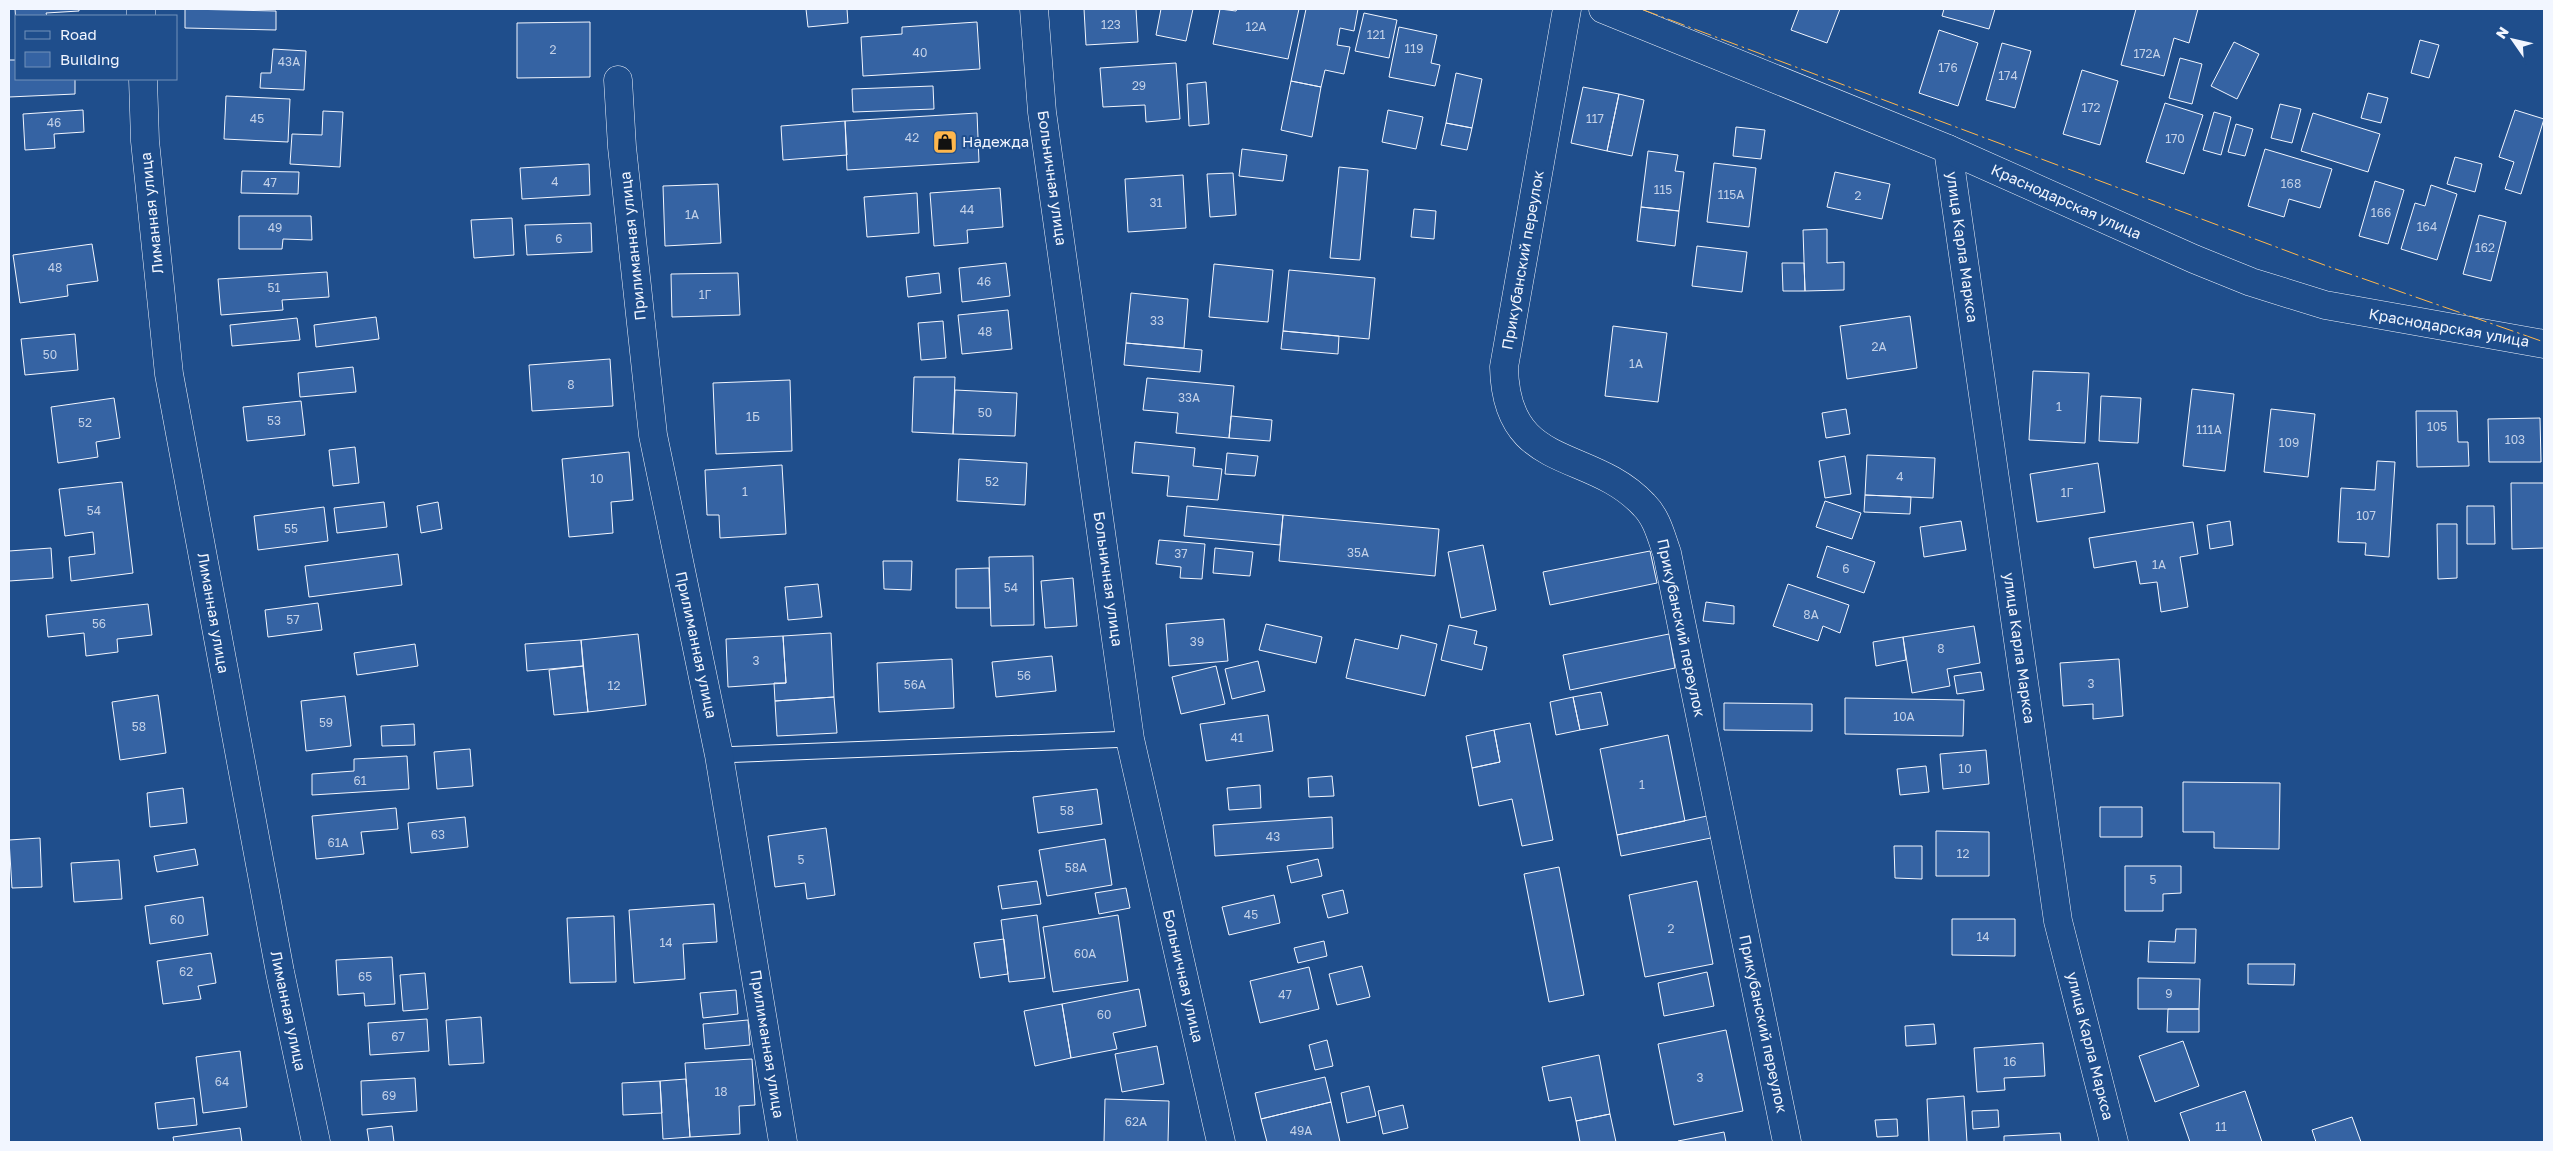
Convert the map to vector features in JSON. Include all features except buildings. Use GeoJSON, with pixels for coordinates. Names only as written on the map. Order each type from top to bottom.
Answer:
{"type":"FeatureCollection","features":[{"type":"Feature","properties":{"kind":"street","name":"Больничная улица"},"geometry":{"type":"LineString","coordinates":[[1034,9],[1042,112],[1130,739],[1221,1142]]}},
{"type":"Feature","properties":{"kind":"street","name":"Прикубанский переулок"},"geometry":{"type":"LineString","coordinates":[[1567,9],[1504,367],[1504,384],[1517,422],[1529,438],[1544,451],[1612,480],[1628,490],[1645,506],[1655,520],[1667,553],[1787,1142]]}},
{"type":"Feature","properties":{"kind":"street","name":"Краснодарская улица"},"geometry":{"type":"LineString","coordinates":[[1603,9],[1948,149],[2194,259],[2288,294],[2382,317],[2544,344]]}},
{"type":"Feature","properties":{"kind":"street","name":"Лиманная улица"},"geometry":{"type":"LineString","coordinates":[[143,80],[145,141],[169,374],[278,962],[316,1142]]}},
{"type":"Feature","properties":{"kind":"street","name":"Прилиманная улица"},"geometry":{"type":"LineString","coordinates":[[618,80],[622,146],[653,435],[719,755],[783,1142]]}},
{"type":"Feature","properties":{"kind":"street","name":"улица Карла Маркса"},"geometry":{"type":"LineString","coordinates":[[1948,149],[2058,921],[2114,1142]]}},
{"type":"Feature","properties":{"kind":"lane"},"geometry":{"type":"LineString","coordinates":[[719,755],[1130,739]]}},
{"type":"Feature","properties":{"kind":"power"},"geometry":{"type":"LineString","coordinates":[[1641,9],[2327,266],[2544,342]]}},
{"type":"Feature","properties":{"kind":"place","name":"Надежда"},"geometry":{"type":"Point","coordinates":[945,142]}}]}
